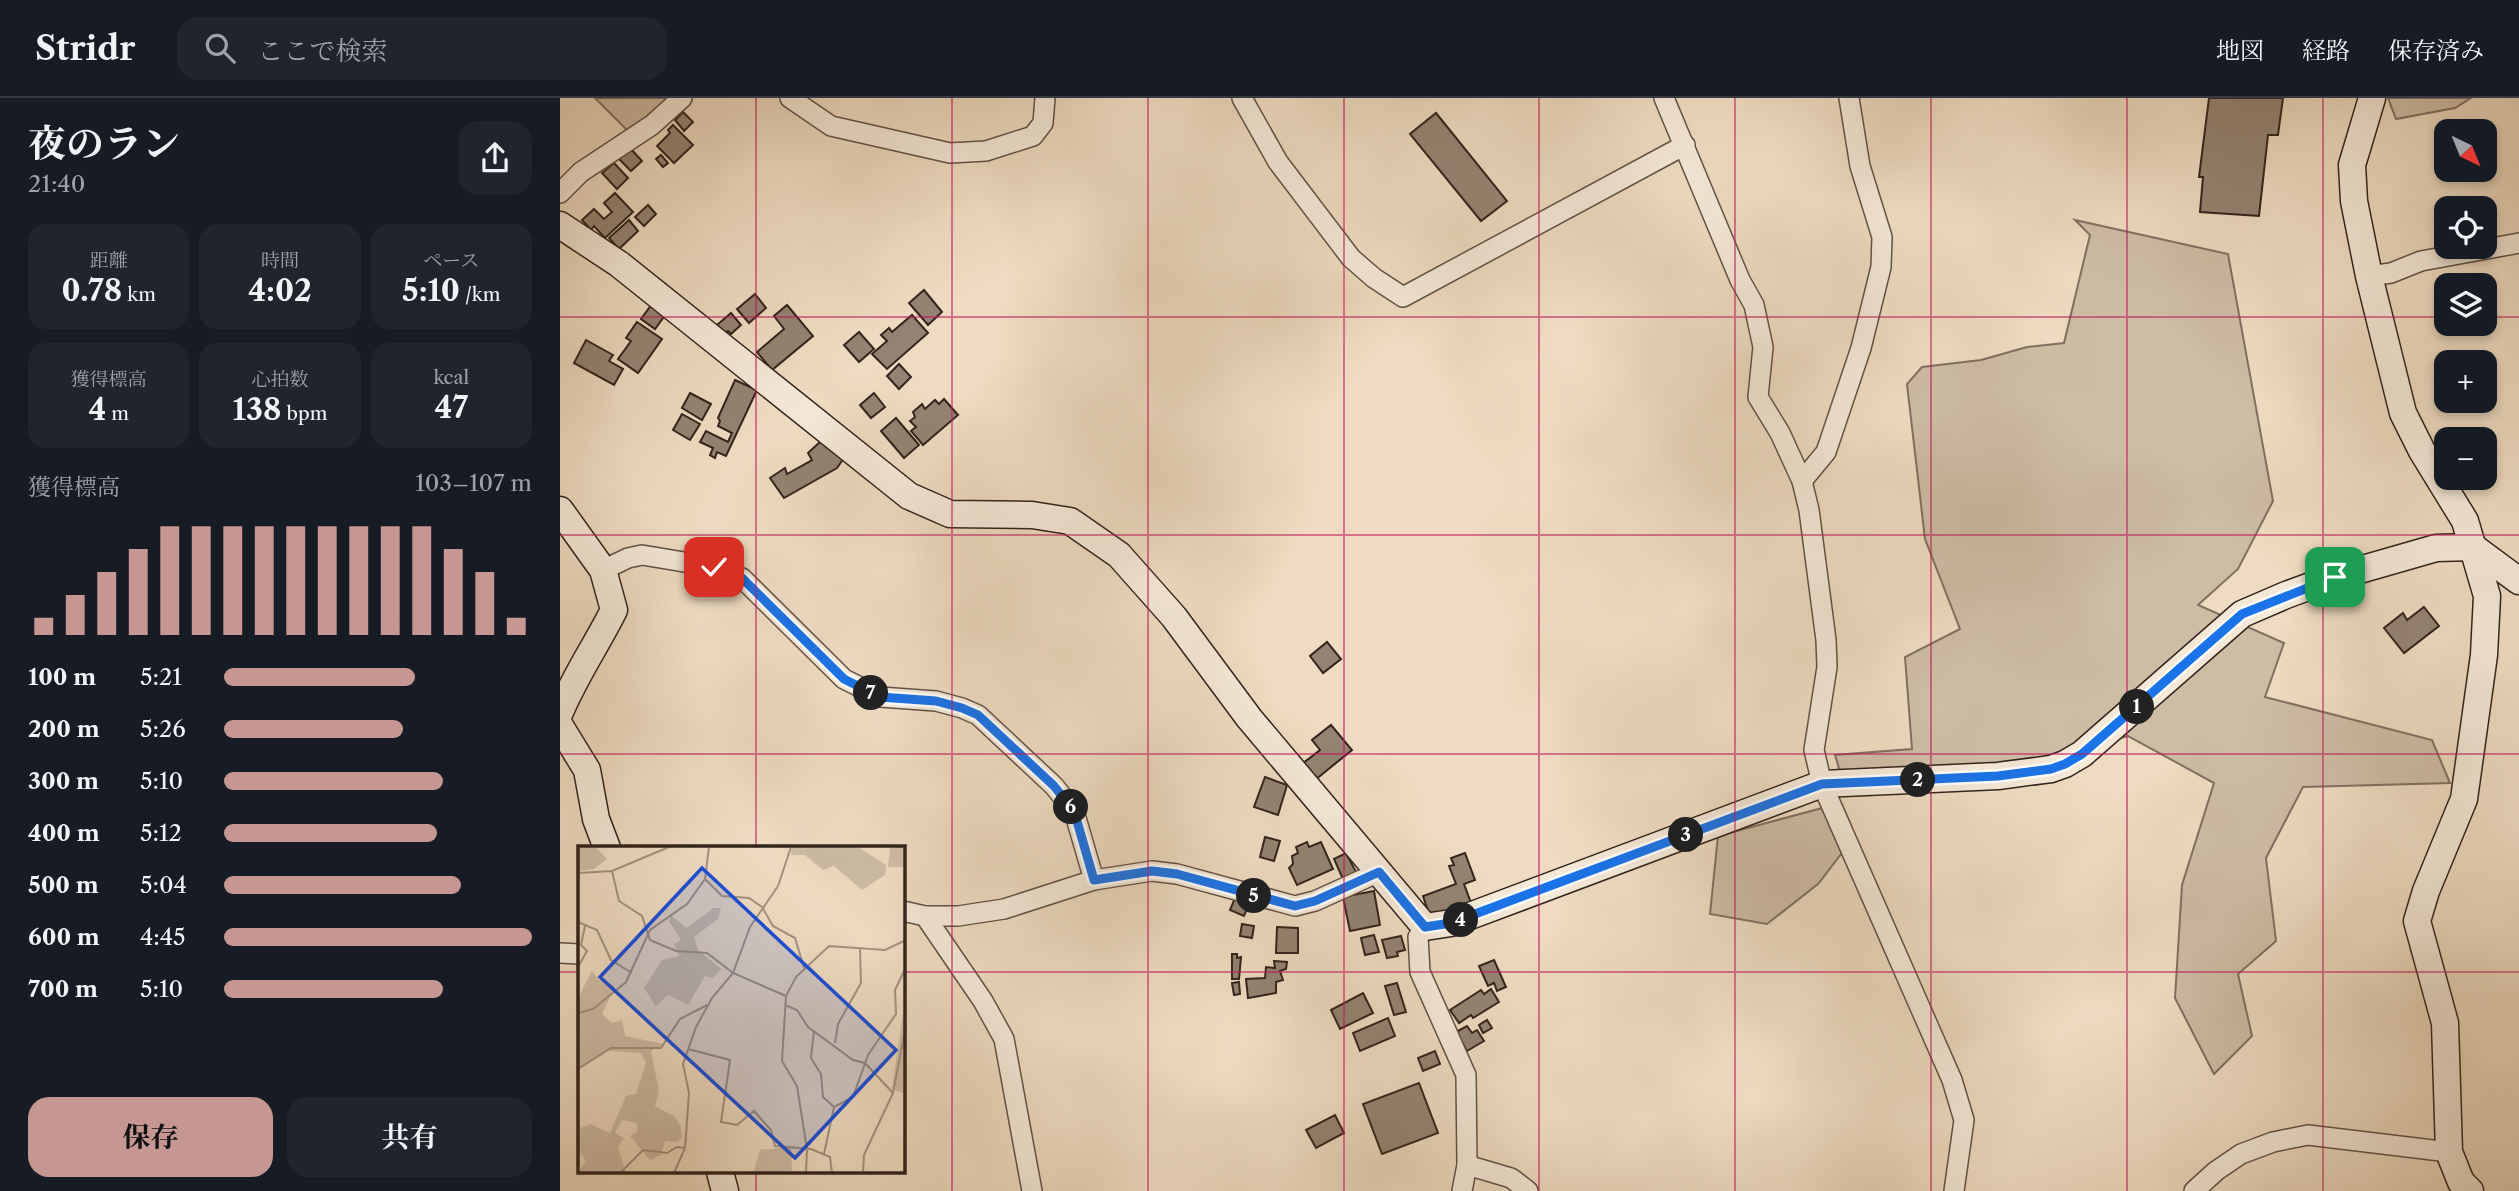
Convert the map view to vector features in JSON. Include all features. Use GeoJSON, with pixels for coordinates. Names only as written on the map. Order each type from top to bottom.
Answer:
{"type":"FeatureCollection","features":[{"type":"Feature","properties":{"kind":"street"},"geometry":{"type":"LineString","coordinates":[[560,193],[582,172],[652,124],[682,98]]}},
{"type":"Feature","properties":{"kind":"street"},"geometry":{"type":"LineString","coordinates":[[790,98],[831,126],[950,153],[986,152],[1033,136],[1043,123],[1045,98]]}},
{"type":"Feature","properties":{"kind":"street"},"geometry":{"type":"LineString","coordinates":[[1242,98],[1278,162],[1351,258],[1374,278],[1403,297],[1685,145]]}},
{"type":"Feature","properties":{"kind":"street"},"geometry":{"type":"LineString","coordinates":[[1664,98],[1754,305],[1763,347],[1758,397],[1780,433],[1802,481],[1810,510],[1827,667],[1814,750],[1822,784],[1952,1080],[1964,1120],[1954,1191]]}},
{"type":"Feature","properties":{"kind":"street"},"geometry":{"type":"LineString","coordinates":[[1802,481],[1826,452],[1868,323],[1881,268],[1882,237],[1860,166],[1849,98]]}},
{"type":"Feature","properties":{"kind":"street"},"geometry":{"type":"LineString","coordinates":[[2372,98],[2351,165],[2354,201],[2370,276],[2403,413],[2422,451],[2465,521],[2487,596],[2484,655],[2464,799],[2426,891],[2417,921],[2445,1023],[2448,1152],[2461,1182],[2470,1191]]}},
{"type":"Feature","properties":{"kind":"street"},"geometry":{"type":"LineString","coordinates":[[560,225],[629,272],[909,496],[950,514],[1032,514],[1070,521],[1119,555],[1174,617],[1249,718],[1425,927]]}},
{"type":"Feature","properties":{"kind":"street"},"geometry":{"type":"LineString","coordinates":[[2370,276],[2391,273],[2421,261],[2519,243]]}},
{"type":"Feature","properties":{"kind":"street"},"geometry":{"type":"LineString","coordinates":[[560,510],[603,570],[614,610],[572,684],[560,712]]}},
{"type":"Feature","properties":{"kind":"street"},"geometry":{"type":"LineString","coordinates":[[1462,1191],[1467,1166],[1466,1074],[1420,972],[1418,937],[1425,927],[1451,923],[1822,784],[1998,776],[2051,769],[2065,764],[2082,754],[2242,614],[2335,577],[2436,548],[2473,547],[2519,581]]}},
{"type":"Feature","properties":{"kind":"street"},"geometry":{"type":"LineString","coordinates":[[603,570],[628,558],[642,555],[723,571],[742,578],[844,679],[880,697],[936,701],[978,715],[1054,786],[1074,811],[1094,880]]}},
{"type":"Feature","properties":{"kind":"street"},"geometry":{"type":"LineString","coordinates":[[560,726],[587,770],[596,819],[606,846]]}},
{"type":"Feature","properties":{"kind":"street"},"geometry":{"type":"LineString","coordinates":[[905,911],[925,916],[958,916],[1004,909],[1094,880],[1152,871],[1177,874],[1295,906],[1315,901],[1379,872]]}},
{"type":"Feature","properties":{"kind":"street"},"geometry":{"type":"LineString","coordinates":[[925,916],[983,1001],[1004,1040],[1032,1191]]}},
{"type":"Feature","properties":{"kind":"street"},"geometry":{"type":"LineString","coordinates":[[560,953],[578,954]]}},
{"type":"Feature","properties":{"kind":"street"},"geometry":{"type":"LineString","coordinates":[[2194,1191],[2216,1171],[2241,1154],[2273,1142],[2308,1135],[2448,1152]]}},
{"type":"Feature","properties":{"kind":"street"},"geometry":{"type":"LineString","coordinates":[[1467,1166],[1511,1178],[1528,1191]]}},
{"type":"Feature","properties":{"kind":"street"},"geometry":{"type":"LineString","coordinates":[[721,1174],[725,1191]]}},
{"type":"Feature","properties":{"kind":"shaded area"},"geometry":{"type":"Polygon","coordinates":[[[595,98],[671,98],[634,137],[595,98]]]}},
{"type":"Feature","properties":{"kind":"shaded area"},"geometry":{"type":"Polygon","coordinates":[[[2388,98],[2471,98],[2455,108],[2396,119],[2388,98]]]}},
{"type":"Feature","properties":{"kind":"shaded area"},"geometry":{"type":"Polygon","coordinates":[[[2075,220],[2228,254],[2273,501],[2238,569],[2198,605],[2284,643],[2265,697],[2432,740],[2450,783],[2303,787],[2266,858],[2276,941],[2238,974],[2252,1036],[2214,1074],[2175,998],[2182,885],[2214,783],[2128,736],[2039,762],[1841,775],[1835,755],[1912,749],[1905,657],[1960,629],[1925,539],[1907,384],[1922,367],[1981,360],[2027,347],[2064,343],[2090,235],[2075,220]]]}},
{"type":"Feature","properties":{"kind":"shaded area"},"geometry":{"type":"Polygon","coordinates":[[[1841,803],[1855,836],[1818,884],[1767,924],[1710,914],[1718,836],[1841,803]]]}},
{"type":"Feature","properties":{"kind":"building"},"geometry":{"type":"Polygon","coordinates":[[[2209,98],[2283,98],[2278,135],[2268,135],[2259,216],[2200,212],[2203,177],[2199,177],[2209,98]]]}},
{"type":"Feature","properties":{"kind":"building"},"geometry":{"type":"Polygon","coordinates":[[[683,112],[693,122],[684,131],[675,120],[683,112]]]}},
{"type":"Feature","properties":{"kind":"building"},"geometry":{"type":"Polygon","coordinates":[[[1436,113],[1507,201],[1481,221],[1410,134],[1436,113]]]}},
{"type":"Feature","properties":{"kind":"building"},"geometry":{"type":"Polygon","coordinates":[[[673,125],[693,145],[674,163],[657,146],[670,133],[668,130],[673,125]]]}},
{"type":"Feature","properties":{"kind":"building"},"geometry":{"type":"Polygon","coordinates":[[[630,148],[642,161],[631,171],[619,159],[630,148]]]}},
{"type":"Feature","properties":{"kind":"building"},"geometry":{"type":"Polygon","coordinates":[[[661,155],[668,163],[663,167],[656,159],[661,155]]]}},
{"type":"Feature","properties":{"kind":"building"},"geometry":{"type":"Polygon","coordinates":[[[614,163],[628,178],[617,189],[602,173],[614,163]]]}},
{"type":"Feature","properties":{"kind":"building"},"geometry":{"type":"Polygon","coordinates":[[[615,193],[633,212],[605,238],[594,226],[591,230],[582,220],[594,209],[604,219],[612,212],[604,203],[615,193]]]}},
{"type":"Feature","properties":{"kind":"building"},"geometry":{"type":"Polygon","coordinates":[[[648,205],[656,214],[644,226],[635,217],[648,205]]]}},
{"type":"Feature","properties":{"kind":"building"},"geometry":{"type":"Polygon","coordinates":[[[629,220],[638,231],[619,249],[609,238],[629,220]]]}},
{"type":"Feature","properties":{"kind":"building"},"geometry":{"type":"Polygon","coordinates":[[[924,290],[942,312],[928,325],[909,303],[924,290]]]}},
{"type":"Feature","properties":{"kind":"building"},"geometry":{"type":"Polygon","coordinates":[[[755,294],[766,308],[749,323],[737,309],[755,294]]]}},
{"type":"Feature","properties":{"kind":"building"},"geometry":{"type":"Polygon","coordinates":[[[652,304],[666,314],[655,329],[641,319],[652,304]]]}},
{"type":"Feature","properties":{"kind":"building"},"geometry":{"type":"Polygon","coordinates":[[[787,305],[813,336],[772,370],[757,352],[784,329],[774,316],[787,305]]]}},
{"type":"Feature","properties":{"kind":"building"},"geometry":{"type":"Polygon","coordinates":[[[731,313],[741,325],[731,334],[728,331],[725,334],[717,325],[731,313]]]}},
{"type":"Feature","properties":{"kind":"building"},"geometry":{"type":"Polygon","coordinates":[[[912,315],[928,333],[887,369],[872,354],[887,341],[881,335],[889,328],[892,332],[912,315]]]}},
{"type":"Feature","properties":{"kind":"building"},"geometry":{"type":"Polygon","coordinates":[[[637,322],[662,339],[638,373],[618,359],[631,341],[626,338],[637,322]]]}},
{"type":"Feature","properties":{"kind":"building"},"geometry":{"type":"Polygon","coordinates":[[[859,332],[874,349],[859,362],[844,345],[859,332]]]}},
{"type":"Feature","properties":{"kind":"building"},"geometry":{"type":"Polygon","coordinates":[[[586,340],[613,355],[609,361],[623,369],[614,385],[574,363],[586,340]]]}},
{"type":"Feature","properties":{"kind":"building"},"geometry":{"type":"Polygon","coordinates":[[[899,364],[911,377],[899,389],[887,376],[899,364]]]}},
{"type":"Feature","properties":{"kind":"building"},"geometry":{"type":"Polygon","coordinates":[[[735,380],[757,390],[726,456],[717,452],[715,458],[710,455],[713,448],[700,442],[706,431],[728,442],[732,433],[718,426],[718,418],[735,380]]]}},
{"type":"Feature","properties":{"kind":"building"},"geometry":{"type":"Polygon","coordinates":[[[690,393],[711,404],[702,420],[682,408],[690,393]]]}},
{"type":"Feature","properties":{"kind":"building"},"geometry":{"type":"Polygon","coordinates":[[[874,393],[885,407],[871,418],[860,405],[874,393]]]}},
{"type":"Feature","properties":{"kind":"building"},"geometry":{"type":"Polygon","coordinates":[[[944,399],[958,415],[923,445],[911,431],[916,427],[910,421],[915,417],[913,412],[922,404],[925,409],[935,400],[939,404],[944,399]]]}},
{"type":"Feature","properties":{"kind":"building"},"geometry":{"type":"Polygon","coordinates":[[[682,414],[700,424],[690,440],[673,430],[682,414]]]}},
{"type":"Feature","properties":{"kind":"building"},"geometry":{"type":"Polygon","coordinates":[[[896,418],[919,445],[904,458],[881,431],[896,418]]]}},
{"type":"Feature","properties":{"kind":"building"},"geometry":{"type":"Polygon","coordinates":[[[822,440],[844,458],[837,468],[784,498],[770,478],[785,468],[787,474],[812,460],[808,453],[822,440]]]}},
{"type":"Feature","properties":{"kind":"building"},"geometry":{"type":"Polygon","coordinates":[[[2424,607],[2439,626],[2404,653],[2384,628],[2403,613],[2407,620],[2424,607]]]}},
{"type":"Feature","properties":{"kind":"building"},"geometry":{"type":"Polygon","coordinates":[[[1327,642],[1341,659],[1323,673],[1310,656],[1327,642]]]}},
{"type":"Feature","properties":{"kind":"building"},"geometry":{"type":"Polygon","coordinates":[[[1331,725],[1352,750],[1315,780],[1302,764],[1320,750],[1312,740],[1331,725]]]}},
{"type":"Feature","properties":{"kind":"building"},"geometry":{"type":"Polygon","coordinates":[[[1265,777],[1287,785],[1278,815],[1254,807],[1265,777]]]}},
{"type":"Feature","properties":{"kind":"building"},"geometry":{"type":"Polygon","coordinates":[[[1265,837],[1280,841],[1274,861],[1260,857],[1265,837]]]}},
{"type":"Feature","properties":{"kind":"building"},"geometry":{"type":"Polygon","coordinates":[[[1307,842],[1309,847],[1321,842],[1333,869],[1297,885],[1289,868],[1293,864],[1292,856],[1298,853],[1296,847],[1307,842]]]}},
{"type":"Feature","properties":{"kind":"building"},"geometry":{"type":"Polygon","coordinates":[[[1346,853],[1356,872],[1343,879],[1334,859],[1346,853]]]}},
{"type":"Feature","properties":{"kind":"building"},"geometry":{"type":"Polygon","coordinates":[[[1465,853],[1475,880],[1464,884],[1471,903],[1430,917],[1423,896],[1456,884],[1449,866],[1454,865],[1451,858],[1465,853]]]}},
{"type":"Feature","properties":{"kind":"building"},"geometry":{"type":"Polygon","coordinates":[[[1374,891],[1380,925],[1350,931],[1343,897],[1374,891]]]}},
{"type":"Feature","properties":{"kind":"building"},"geometry":{"type":"Polygon","coordinates":[[[1235,898],[1249,904],[1244,916],[1230,910],[1235,898]]]}},
{"type":"Feature","properties":{"kind":"building"},"geometry":{"type":"Polygon","coordinates":[[[1242,924],[1254,926],[1252,938],[1240,936],[1242,924]]]}},
{"type":"Feature","properties":{"kind":"building"},"geometry":{"type":"Polygon","coordinates":[[[1277,927],[1298,928],[1298,953],[1276,953],[1277,927]]]}},
{"type":"Feature","properties":{"kind":"building"},"geometry":{"type":"Polygon","coordinates":[[[1374,935],[1379,952],[1365,955],[1361,938],[1374,935]]]}},
{"type":"Feature","properties":{"kind":"building"},"geometry":{"type":"Polygon","coordinates":[[[1401,936],[1405,950],[1397,952],[1398,956],[1387,958],[1382,940],[1401,936]]]}},
{"type":"Feature","properties":{"kind":"building"},"geometry":{"type":"Polygon","coordinates":[[[1232,954],[1237,954],[1237,958],[1241,957],[1239,979],[1232,979],[1232,954]]]}},
{"type":"Feature","properties":{"kind":"building"},"geometry":{"type":"Polygon","coordinates":[[[1494,960],[1506,987],[1497,991],[1494,983],[1488,986],[1479,966],[1494,960]]]}},
{"type":"Feature","properties":{"kind":"building"},"geometry":{"type":"Polygon","coordinates":[[[1274,961],[1287,962],[1286,969],[1280,971],[1283,980],[1276,982],[1276,993],[1248,998],[1246,979],[1265,978],[1266,967],[1275,968],[1274,961]]]}},
{"type":"Feature","properties":{"kind":"building"},"geometry":{"type":"Polygon","coordinates":[[[1239,982],[1240,994],[1234,995],[1232,983],[1239,982]]]}},
{"type":"Feature","properties":{"kind":"building"},"geometry":{"type":"Polygon","coordinates":[[[1397,983],[1406,1012],[1394,1015],[1385,986],[1397,983]]]}},
{"type":"Feature","properties":{"kind":"building"},"geometry":{"type":"Polygon","coordinates":[[[1491,989],[1499,1002],[1459,1023],[1450,1010],[1481,990],[1484,994],[1491,989]]]}},
{"type":"Feature","properties":{"kind":"building"},"geometry":{"type":"Polygon","coordinates":[[[1363,993],[1373,1013],[1340,1029],[1331,1010],[1363,993]]]}},
{"type":"Feature","properties":{"kind":"building"},"geometry":{"type":"Polygon","coordinates":[[[1388,1018],[1395,1036],[1360,1051],[1353,1033],[1388,1018]]]}},
{"type":"Feature","properties":{"kind":"building"},"geometry":{"type":"Polygon","coordinates":[[[1487,1020],[1492,1028],[1483,1033],[1479,1025],[1487,1020]]]}},
{"type":"Feature","properties":{"kind":"building"},"geometry":{"type":"Polygon","coordinates":[[[1467,1026],[1472,1033],[1477,1030],[1484,1041],[1467,1051],[1456,1032],[1467,1026]]]}},
{"type":"Feature","properties":{"kind":"building"},"geometry":{"type":"Polygon","coordinates":[[[1435,1051],[1440,1064],[1423,1071],[1418,1058],[1435,1051]]]}},
{"type":"Feature","properties":{"kind":"building"},"geometry":{"type":"Polygon","coordinates":[[[1419,1083],[1438,1133],[1382,1154],[1363,1104],[1419,1083]]]}},
{"type":"Feature","properties":{"kind":"building"},"geometry":{"type":"Polygon","coordinates":[[[1335,1115],[1344,1133],[1316,1148],[1306,1130],[1335,1115]]]}},
{"type":"Feature","properties":{"kind":"route"},"geometry":{"type":"LineString","coordinates":[[714,567],[742,578],[844,679],[880,697],[936,701],[978,715],[1054,786],[1074,811],[1094,880],[1152,871],[1177,874],[1295,906],[1315,901],[1379,872],[1425,927],[1451,923],[1822,784],[1998,776],[2051,769],[2065,764],[2082,754],[2242,614],[2335,577]]}}]}
